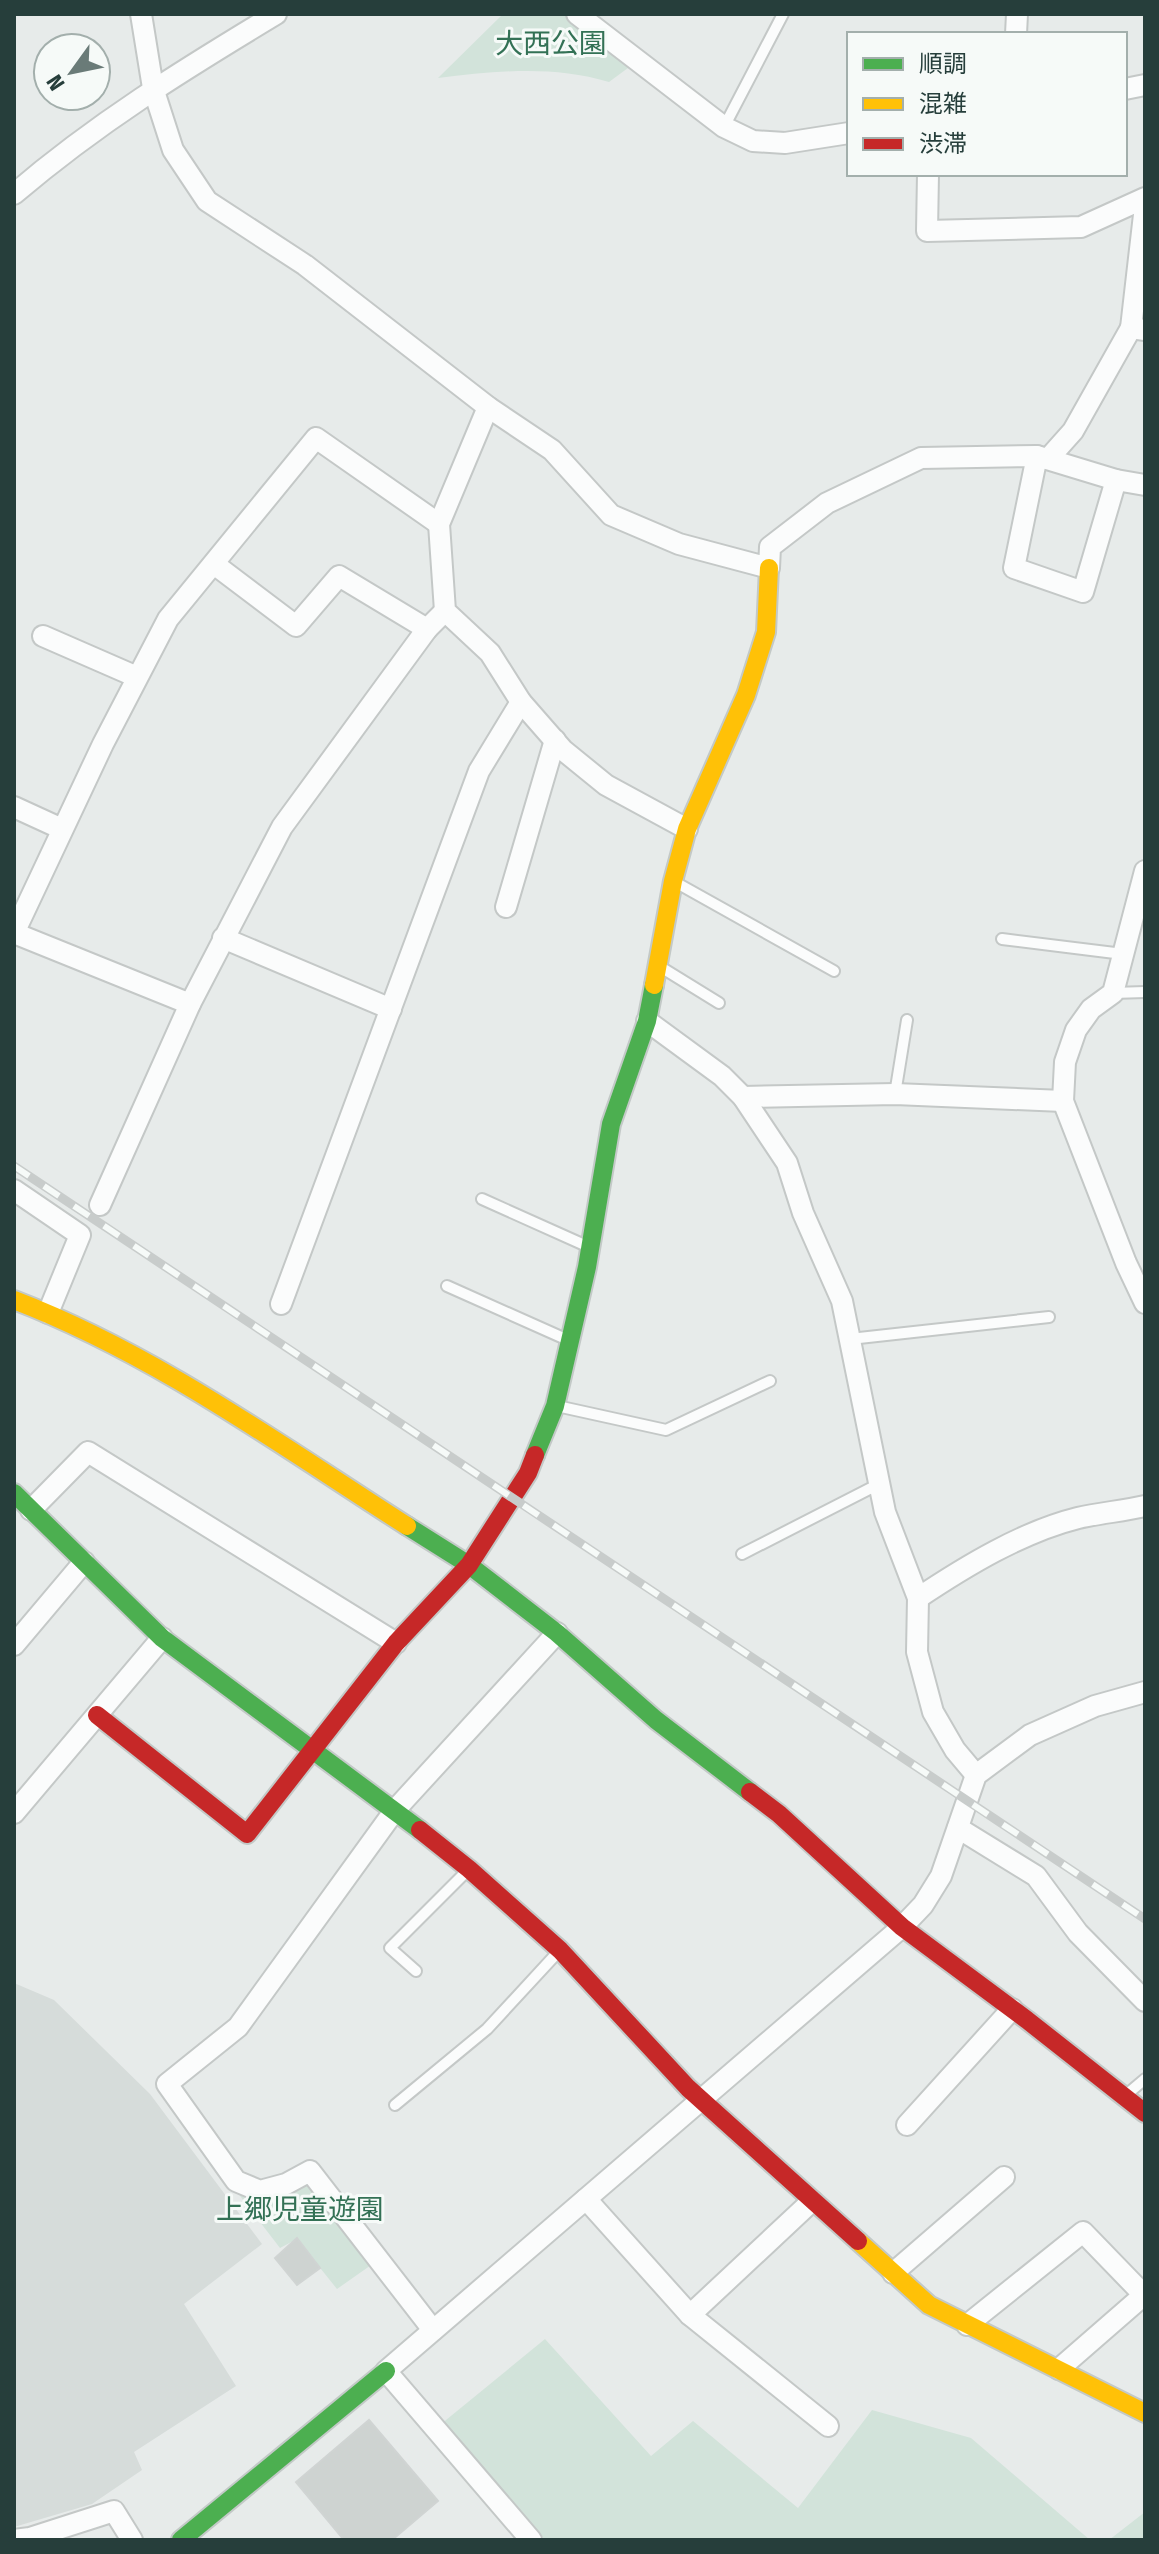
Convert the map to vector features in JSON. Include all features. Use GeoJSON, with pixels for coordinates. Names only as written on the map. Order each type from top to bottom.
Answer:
{"type":"FeatureCollection","features":[{"type":"Feature","properties":{"kind":"street"},"geometry":{"type":"LineString","coordinates":[[141,14],[153,88],[173,150],[207,201],[305,265],[488,407],[552,450],[611,515],[679,544],[769,568]]}},
{"type":"Feature","properties":{"kind":"street"},"geometry":{"type":"LineString","coordinates":[[14,194],[55,159],[153,88],[276,14]]}},
{"type":"Feature","properties":{"kind":"street"},"geometry":{"type":"LineString","coordinates":[[586,16],[724,127],[753,141],[785,143],[847,133]]}},
{"type":"Feature","properties":{"kind":"street"},"geometry":{"type":"LineString","coordinates":[[928,176],[927,231],[1081,227],[1145,198]]}},
{"type":"Feature","properties":{"kind":"street"},"geometry":{"type":"LineString","coordinates":[[1116,480],[1083,592],[1014,568],[1043,458],[1073,431],[1138,329],[1145,206]]}},
{"type":"Feature","properties":{"kind":"street"},"geometry":{"type":"LineString","coordinates":[[488,407],[439,524],[445,611],[490,653],[521,702],[555,740],[606,785],[687,829]]}},
{"type":"Feature","properties":{"kind":"street"},"geometry":{"type":"LineString","coordinates":[[190,1004],[14,933],[137,677],[168,619],[316,438],[439,524]]}},
{"type":"Feature","properties":{"kind":"street"},"geometry":{"type":"LineString","coordinates":[[97,1715],[247,1834],[396,1643],[469,1565],[528,1473],[555,1406],[587,1267],[611,1124],[647,1021],[673,881],[687,829],[750,683],[766,632],[770,547],[827,503],[921,458],[1043,458],[1116,480],[1145,485]]}},
{"type":"Feature","properties":{"kind":"street"},"geometry":{"type":"LineString","coordinates":[[214,564],[296,626],[339,576],[427,629]]}},
{"type":"Feature","properties":{"kind":"street"},"geometry":{"type":"LineString","coordinates":[[100,1205],[190,1004],[282,827],[427,629],[445,611]]}},
{"type":"Feature","properties":{"kind":"street"},"geometry":{"type":"LineString","coordinates":[[43,636],[137,677]]}},
{"type":"Feature","properties":{"kind":"street"},"geometry":{"type":"LineString","coordinates":[[281,1304],[479,771],[521,702]]}},
{"type":"Feature","properties":{"kind":"street"},"geometry":{"type":"LineString","coordinates":[[506,907],[555,740]]}},
{"type":"Feature","properties":{"kind":"street"},"geometry":{"type":"LineString","coordinates":[[14,807],[62,829]]}},
{"type":"Feature","properties":{"kind":"street"},"geometry":{"type":"LineString","coordinates":[[1145,871],[1113,993],[1091,1009],[1076,1030],[1065,1062],[1063,1101],[1126,1263],[1145,1303]]}},
{"type":"Feature","properties":{"kind":"street"},"geometry":{"type":"LineString","coordinates":[[223,938],[391,1009]]}},
{"type":"Feature","properties":{"kind":"street"},"geometry":{"type":"LineString","coordinates":[[647,1021],[722,1076],[743,1097],[787,1163],[803,1213],[842,1301],[885,1512],[918,1598],[917,1652],[933,1712],[955,1750],[976,1775]]}},
{"type":"Feature","properties":{"kind":"street"},"geometry":{"type":"LineString","coordinates":[[743,1097],[895,1094],[1063,1101]]}},
{"type":"Feature","properties":{"kind":"street"},"geometry":{"type":"LineString","coordinates":[[14,1190],[80,1235],[48,1313]]}},
{"type":"Feature","properties":{"kind":"street"},"geometry":{"type":"LineString","coordinates":[[14,1300],[48,1313],[166,1373],[469,1565],[557,1633],[656,1720],[779,1814],[902,1927],[1145,2113]]}},
{"type":"Feature","properties":{"kind":"street"},"geometry":{"type":"LineString","coordinates":[[31,1510],[88,1452],[396,1643]]}},
{"type":"Feature","properties":{"kind":"street"},"geometry":{"type":"LineString","coordinates":[[14,1493],[162,1638],[395,1810],[469,1869],[560,1950],[700,2098],[929,2305],[1145,2413]]}},
{"type":"Feature","properties":{"kind":"street"},"geometry":{"type":"LineString","coordinates":[[918,1598],[952,1575],[1033,1534],[1077,1518],[1145,1506]]}},
{"type":"Feature","properties":{"kind":"street"},"geometry":{"type":"LineString","coordinates":[[14,1645],[84,1562]]}},
{"type":"Feature","properties":{"kind":"street"},"geometry":{"type":"LineString","coordinates":[[433,2330],[310,2171],[286,2184],[260,2191],[236,2181],[167,2084],[238,2027],[395,1810],[557,1633]]}},
{"type":"Feature","properties":{"kind":"street"},"geometry":{"type":"LineString","coordinates":[[14,1813],[162,1638]]}},
{"type":"Feature","properties":{"kind":"street"},"geometry":{"type":"LineString","coordinates":[[181,2540],[386,2371],[902,1927],[923,1905],[941,1876],[976,1775],[1030,1735],[1095,1706],[1145,1692]]}},
{"type":"Feature","properties":{"kind":"street"},"geometry":{"type":"LineString","coordinates":[[958,1828],[1036,1876],[1078,1933],[1145,2001]]}},
{"type":"Feature","properties":{"kind":"street"},"geometry":{"type":"LineString","coordinates":[[907,2125],[1012,2009]]}},
{"type":"Feature","properties":{"kind":"street"},"geometry":{"type":"LineString","coordinates":[[893,2273],[1004,2177]]}},
{"type":"Feature","properties":{"kind":"street"},"geometry":{"type":"LineString","coordinates":[[586,2199],[690,2315],[828,2426]]}},
{"type":"Feature","properties":{"kind":"street"},"geometry":{"type":"LineString","coordinates":[[690,2315],[812,2201]]}},
{"type":"Feature","properties":{"kind":"street"},"geometry":{"type":"LineString","coordinates":[[967,2325],[1083,2232],[1144,2295],[1059,2369]]}},
{"type":"Feature","properties":{"kind":"street"},"geometry":{"type":"LineString","coordinates":[[386,2371],[531,2540]]}},
{"type":"Feature","properties":{"kind":"street"},"geometry":{"type":"LineString","coordinates":[[14,2540],[30,2538],[114,2511],[132,2540]]}},
{"type":"Feature","properties":{"kind":"lane"},"geometry":{"type":"LineString","coordinates":[[724,127],[783,14]]}},
{"type":"Feature","properties":{"kind":"lane"},"geometry":{"type":"LineString","coordinates":[[673,881],[834,971]]}},
{"type":"Feature","properties":{"kind":"lane"},"geometry":{"type":"LineString","coordinates":[[1002,939],[1123,954]]}},
{"type":"Feature","properties":{"kind":"lane"},"geometry":{"type":"LineString","coordinates":[[657,965],[719,1003]]}},
{"type":"Feature","properties":{"kind":"lane"},"geometry":{"type":"LineString","coordinates":[[1113,993],[1145,992]]}},
{"type":"Feature","properties":{"kind":"lane"},"geometry":{"type":"LineString","coordinates":[[895,1094],[907,1020]]}},
{"type":"Feature","properties":{"kind":"lane"},"geometry":{"type":"LineString","coordinates":[[482,1199],[589,1247]]}},
{"type":"Feature","properties":{"kind":"lane"},"geometry":{"type":"LineString","coordinates":[[447,1286],[569,1341]]}},
{"type":"Feature","properties":{"kind":"lane"},"geometry":{"type":"LineString","coordinates":[[850,1339],[1049,1317]]}},
{"type":"Feature","properties":{"kind":"lane"},"geometry":{"type":"LineString","coordinates":[[555,1406],[666,1430],[770,1381]]}},
{"type":"Feature","properties":{"kind":"lane"},"geometry":{"type":"LineString","coordinates":[[742,1554],[879,1484]]}},
{"type":"Feature","properties":{"kind":"lane"},"geometry":{"type":"LineString","coordinates":[[416,1971],[390,1948],[469,1869]]}},
{"type":"Feature","properties":{"kind":"lane"},"geometry":{"type":"LineString","coordinates":[[395,2105],[487,2029],[560,1950]]}},
{"type":"Feature","properties":{"kind":"lane"},"geometry":{"type":"LineString","coordinates":[[1124,2096],[1145,2079]]}},
{"type":"Feature","properties":{"kind":"shaded area"},"geometry":{"type":"Polygon","coordinates":[[[14,1983],[54,2000],[150,2094],[262,2244],[184,2304],[236,2386],[134,2452],[142,2470],[92,2504],[14,2527],[14,1983]]]}},
{"type":"Feature","properties":{"kind":"green space","name":"大西公園"},"geometry":{"type":"Polygon","coordinates":[[[503,14],[564,14],[632,65],[609,82],[545,71],[438,78],[503,14]]]}},
{"type":"Feature","properties":{"kind":"green space","name":"上郷児童遊園"},"geometry":{"type":"Polygon","coordinates":[[[310,2171],[374,2263],[337,2289],[297,2239],[280,2248],[237,2192],[310,2171]]]}},
{"type":"Feature","properties":{"kind":"green space"},"geometry":{"type":"Polygon","coordinates":[[[545,2339],[651,2456],[693,2421],[798,2508],[872,2410],[971,2438],[1090,2540],[545,2540],[435,2429],[545,2339]]]}},
{"type":"Feature","properties":{"kind":"green space"},"geometry":{"type":"Polygon","coordinates":[[[1145,2512],[1145,2540],[1109,2540],[1145,2512]]]}},
{"type":"Feature","properties":{"kind":"building"},"geometry":{"type":"Polygon","coordinates":[[[297,2238],[320,2268],[297,2285],[275,2258],[297,2238]]]}},
{"type":"Feature","properties":{"kind":"building"},"geometry":{"type":"Polygon","coordinates":[[[369,2420],[438,2501],[392,2540],[344,2540],[296,2482],[369,2420]]]}},
{"type":"Feature","properties":{"kind":"railway"},"geometry":{"type":"LineString","coordinates":[[14,1166],[1145,1919]]}},
{"type":"Feature","properties":{"kind":"traffic: fast"},"geometry":{"type":"LineString","coordinates":[[535,1455],[555,1406],[587,1267],[611,1124],[647,1021],[654,985]]}},
{"type":"Feature","properties":{"kind":"traffic: fast"},"geometry":{"type":"LineString","coordinates":[[14,1493],[162,1638],[420,1830]]}},
{"type":"Feature","properties":{"kind":"traffic: fast"},"geometry":{"type":"LineString","coordinates":[[407,1526],[469,1565],[557,1633],[656,1720],[750,1792]]}},
{"type":"Feature","properties":{"kind":"traffic: fast"},"geometry":{"type":"LineString","coordinates":[[181,2540],[386,2371]]}},
{"type":"Feature","properties":{"kind":"traffic: slow"},"geometry":{"type":"LineString","coordinates":[[654,985],[673,881],[687,829],[746,695],[766,632],[769,568]]}},
{"type":"Feature","properties":{"kind":"traffic: slow"},"geometry":{"type":"LineString","coordinates":[[14,1300],[66,1322],[167,1374],[407,1526]]}},
{"type":"Feature","properties":{"kind":"traffic: slow"},"geometry":{"type":"LineString","coordinates":[[858,2241],[929,2305],[1145,2413]]}},
{"type":"Feature","properties":{"kind":"traffic: jam"},"geometry":{"type":"LineString","coordinates":[[97,1715],[247,1834],[396,1643],[469,1565],[528,1473],[535,1455]]}},
{"type":"Feature","properties":{"kind":"traffic: jam"},"geometry":{"type":"LineString","coordinates":[[750,1792],[779,1814],[902,1927],[1145,2113]]}},
{"type":"Feature","properties":{"kind":"traffic: jam"},"geometry":{"type":"LineString","coordinates":[[420,1830],[560,1950],[688,2088],[858,2241]]}}]}
